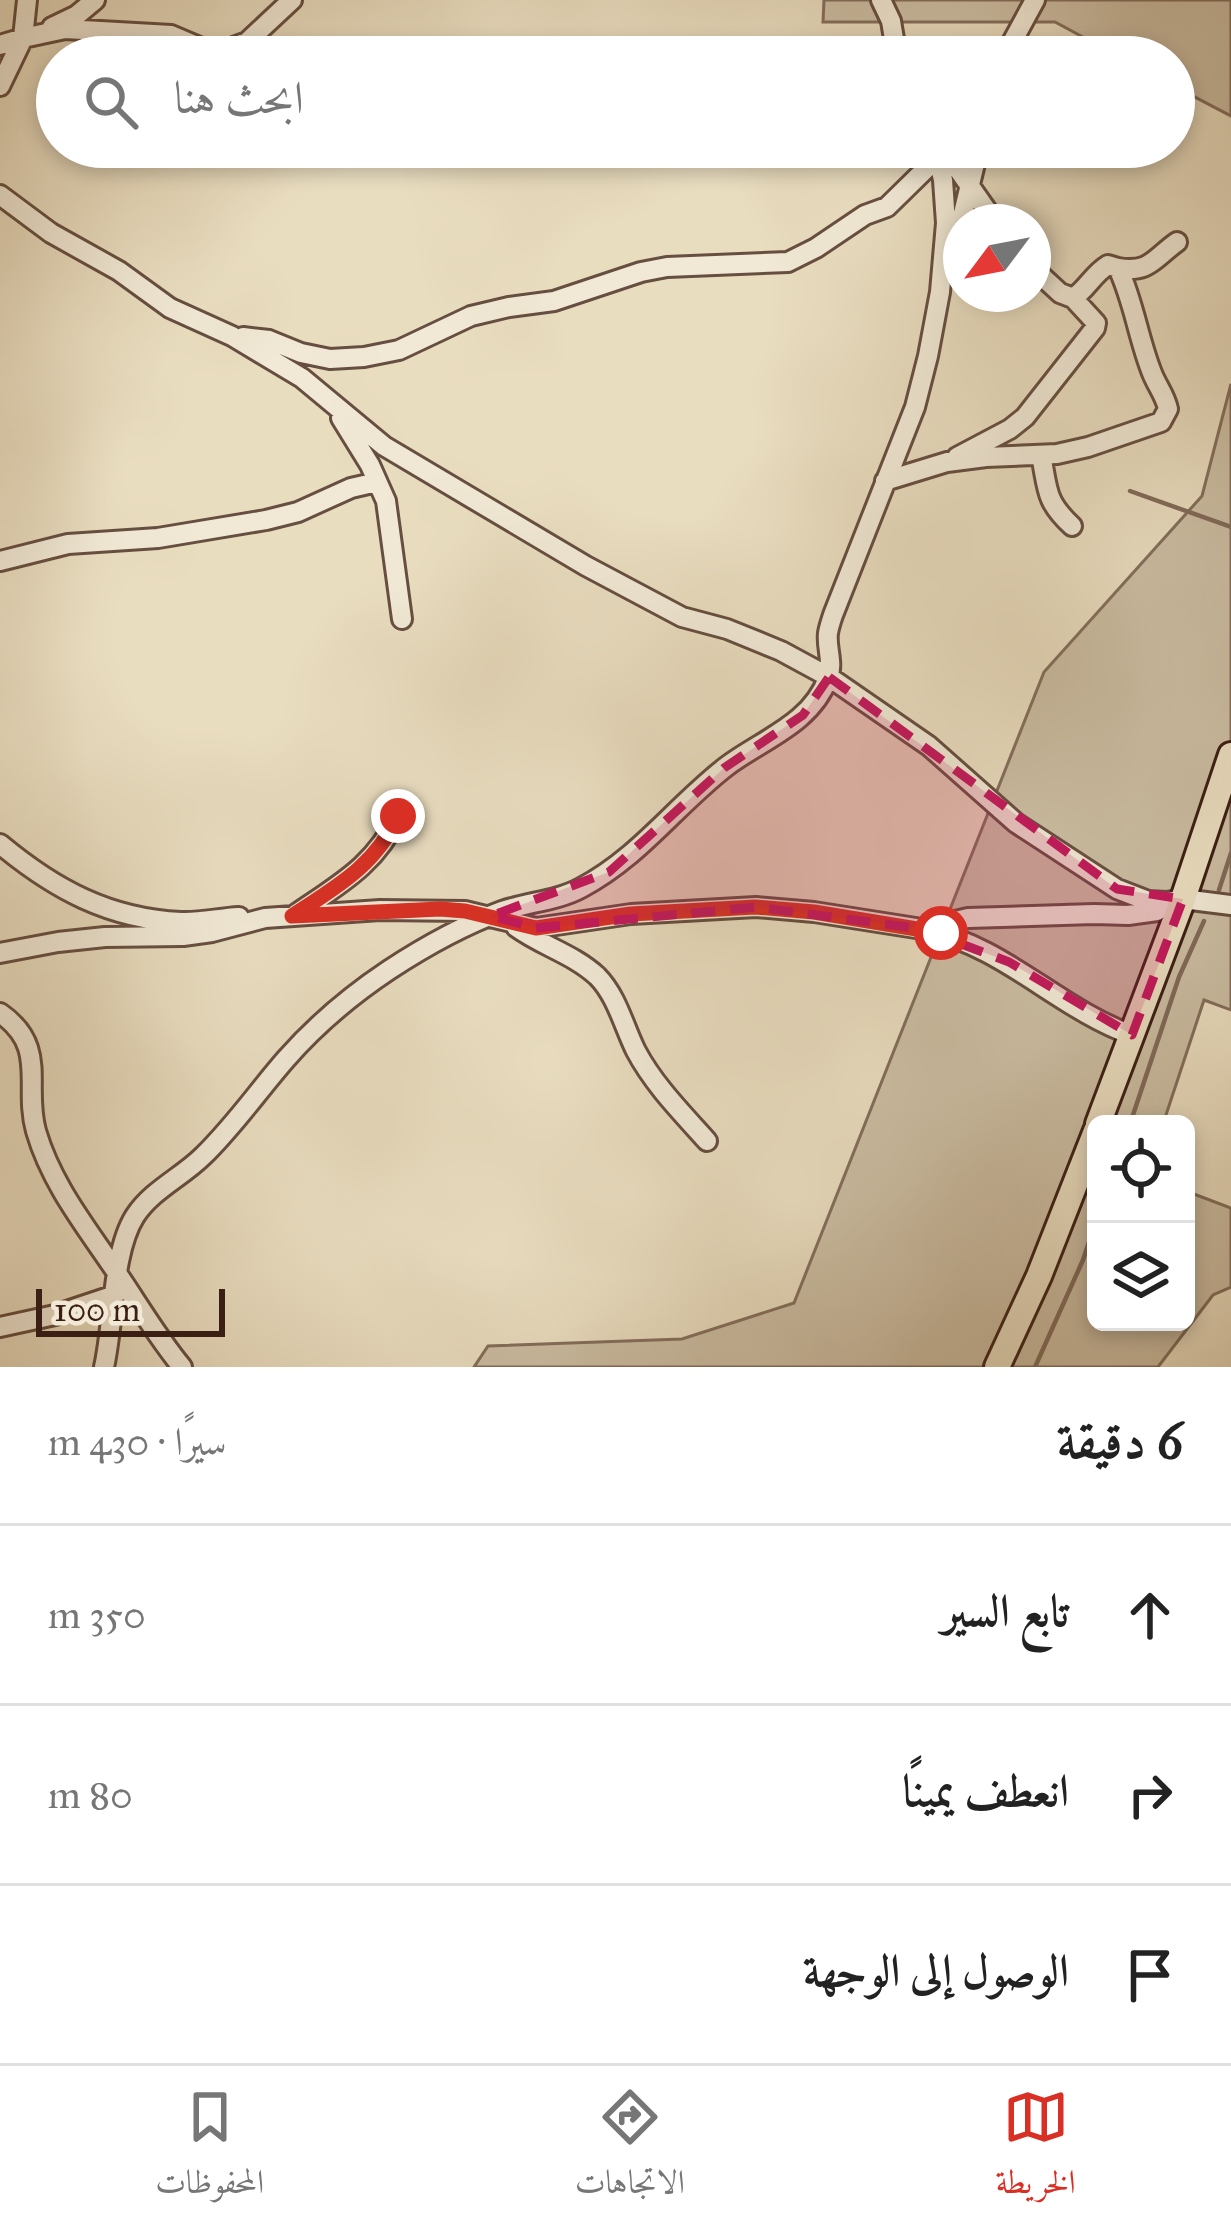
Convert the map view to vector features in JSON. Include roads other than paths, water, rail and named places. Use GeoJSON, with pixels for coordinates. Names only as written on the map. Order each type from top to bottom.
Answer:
{"type":"FeatureCollection","features":[{"type":"Feature","properties":{"kind":"main road"},"geometry":{"type":"LineString","coordinates":[[1102,1115],[1175,900],[1231,755]]}},
{"type":"Feature","properties":{"kind":"main road"},"geometry":{"type":"LineString","coordinates":[[997,1367],[1087,1153]]}},
{"type":"Feature","properties":{"kind":"street"},"geometry":{"type":"LineString","coordinates":[[27,0],[30,36]]}},
{"type":"Feature","properties":{"kind":"street"},"geometry":{"type":"LineString","coordinates":[[0,86],[30,36],[77,15],[95,0]]}},
{"type":"Feature","properties":{"kind":"street"},"geometry":{"type":"LineString","coordinates":[[253,36],[292,0]]}},
{"type":"Feature","properties":{"kind":"street"},"geometry":{"type":"LineString","coordinates":[[881,0],[894,36]]}},
{"type":"Feature","properties":{"kind":"street"},"geometry":{"type":"LineString","coordinates":[[1015,36],[1035,0]]}},
{"type":"Feature","properties":{"kind":"street"},"geometry":{"type":"LineString","coordinates":[[0,44],[65,29],[175,36]]}},
{"type":"Feature","properties":{"kind":"street"},"geometry":{"type":"LineString","coordinates":[[232,335],[269,340],[330,359],[364,357],[399,350],[471,316],[554,301],[641,272],[788,262],[886,207],[920,168]]}},
{"type":"Feature","properties":{"kind":"street"},"geometry":{"type":"LineString","coordinates":[[938,168],[946,223],[940,292]]}},
{"type":"Feature","properties":{"kind":"street"},"geometry":{"type":"LineString","coordinates":[[957,168],[982,204]]}},
{"type":"Feature","properties":{"kind":"street"},"geometry":{"type":"LineString","coordinates":[[966,204],[975,168]]}},
{"type":"Feature","properties":{"kind":"street"},"geometry":{"type":"LineString","coordinates":[[0,195],[170,308],[232,335],[302,378],[384,446],[586,566],[682,617],[781,651],[829,677],[929,746],[1016,823],[1117,890],[1148,901],[1231,905]]}},
{"type":"Feature","properties":{"kind":"street"},"geometry":{"type":"LineString","coordinates":[[1072,298],[1108,265],[1135,270],[1147,267],[1177,242]]}},
{"type":"Feature","properties":{"kind":"street"},"geometry":{"type":"LineString","coordinates":[[885,481],[947,462],[1088,448],[1161,422],[1168,410],[1166,396],[1153,375],[1118,268]]}},
{"type":"Feature","properties":{"kind":"street"},"geometry":{"type":"LineString","coordinates":[[104,1367],[117,1274],[135,1216],[157,1192],[200,1160],[288,1057],[357,993],[430,946],[506,910],[576,891],[609,872],[724,768],[803,716],[829,677],[832,615],[916,407],[943,282]]}},
{"type":"Feature","properties":{"kind":"street"},"geometry":{"type":"LineString","coordinates":[[947,462],[1025,417],[1095,328],[1096,323],[1072,298],[1051,284]]}},
{"type":"Feature","properties":{"kind":"street"},"geometry":{"type":"LineString","coordinates":[[332,404],[386,501],[402,619]]}},
{"type":"Feature","properties":{"kind":"street"},"geometry":{"type":"LineString","coordinates":[[1041,455],[1049,500],[1072,526]]}},
{"type":"Feature","properties":{"kind":"street"},"geometry":{"type":"LineString","coordinates":[[0,561],[68,544],[158,538],[266,520],[377,482]]}},
{"type":"Feature","properties":{"kind":"street"},"geometry":{"type":"LineString","coordinates":[[292,916],[366,863],[387,840],[398,816]]}},
{"type":"Feature","properties":{"kind":"street"},"geometry":{"type":"LineString","coordinates":[[0,844],[64,891],[146,919],[188,923],[440,909],[536,928],[631,914],[755,907],[922,929],[1009,962],[1105,1025],[1132,1035]]}},
{"type":"Feature","properties":{"kind":"street"},"geometry":{"type":"LineString","coordinates":[[922,929],[968,918],[1128,915],[1157,911],[1175,900]]}},
{"type":"Feature","properties":{"kind":"street"},"geometry":{"type":"LineString","coordinates":[[0,953],[105,937],[183,936],[265,918]]}},
{"type":"Feature","properties":{"kind":"street"},"geometry":{"type":"LineString","coordinates":[[512,924],[537,942],[577,959],[602,980],[637,1053],[707,1141]]}},
{"type":"Feature","properties":{"kind":"street"},"geometry":{"type":"LineString","coordinates":[[0,1013],[24,1036],[32,1054],[32,1112],[55,1178],[78,1219],[182,1367]]}},
{"type":"Feature","properties":{"kind":"street"},"geometry":{"type":"LineString","coordinates":[[0,1327],[69,1311],[115,1294]]}},
{"type":"Feature","properties":{"kind":"waterway"},"geometry":{"type":"LineString","coordinates":[[1130,491],[1231,527]]}},
{"type":"Feature","properties":{"kind":"waterway"},"geometry":{"type":"LineString","coordinates":[[1219,890],[1231,853]]}},
{"type":"Feature","properties":{"kind":"waterway"},"geometry":{"type":"LineString","coordinates":[[1133,1115],[1179,977],[1204,921]]}},
{"type":"Feature","properties":{"kind":"waterway"},"geometry":{"type":"LineString","coordinates":[[1035,1367],[1095,1223]]}}]}
